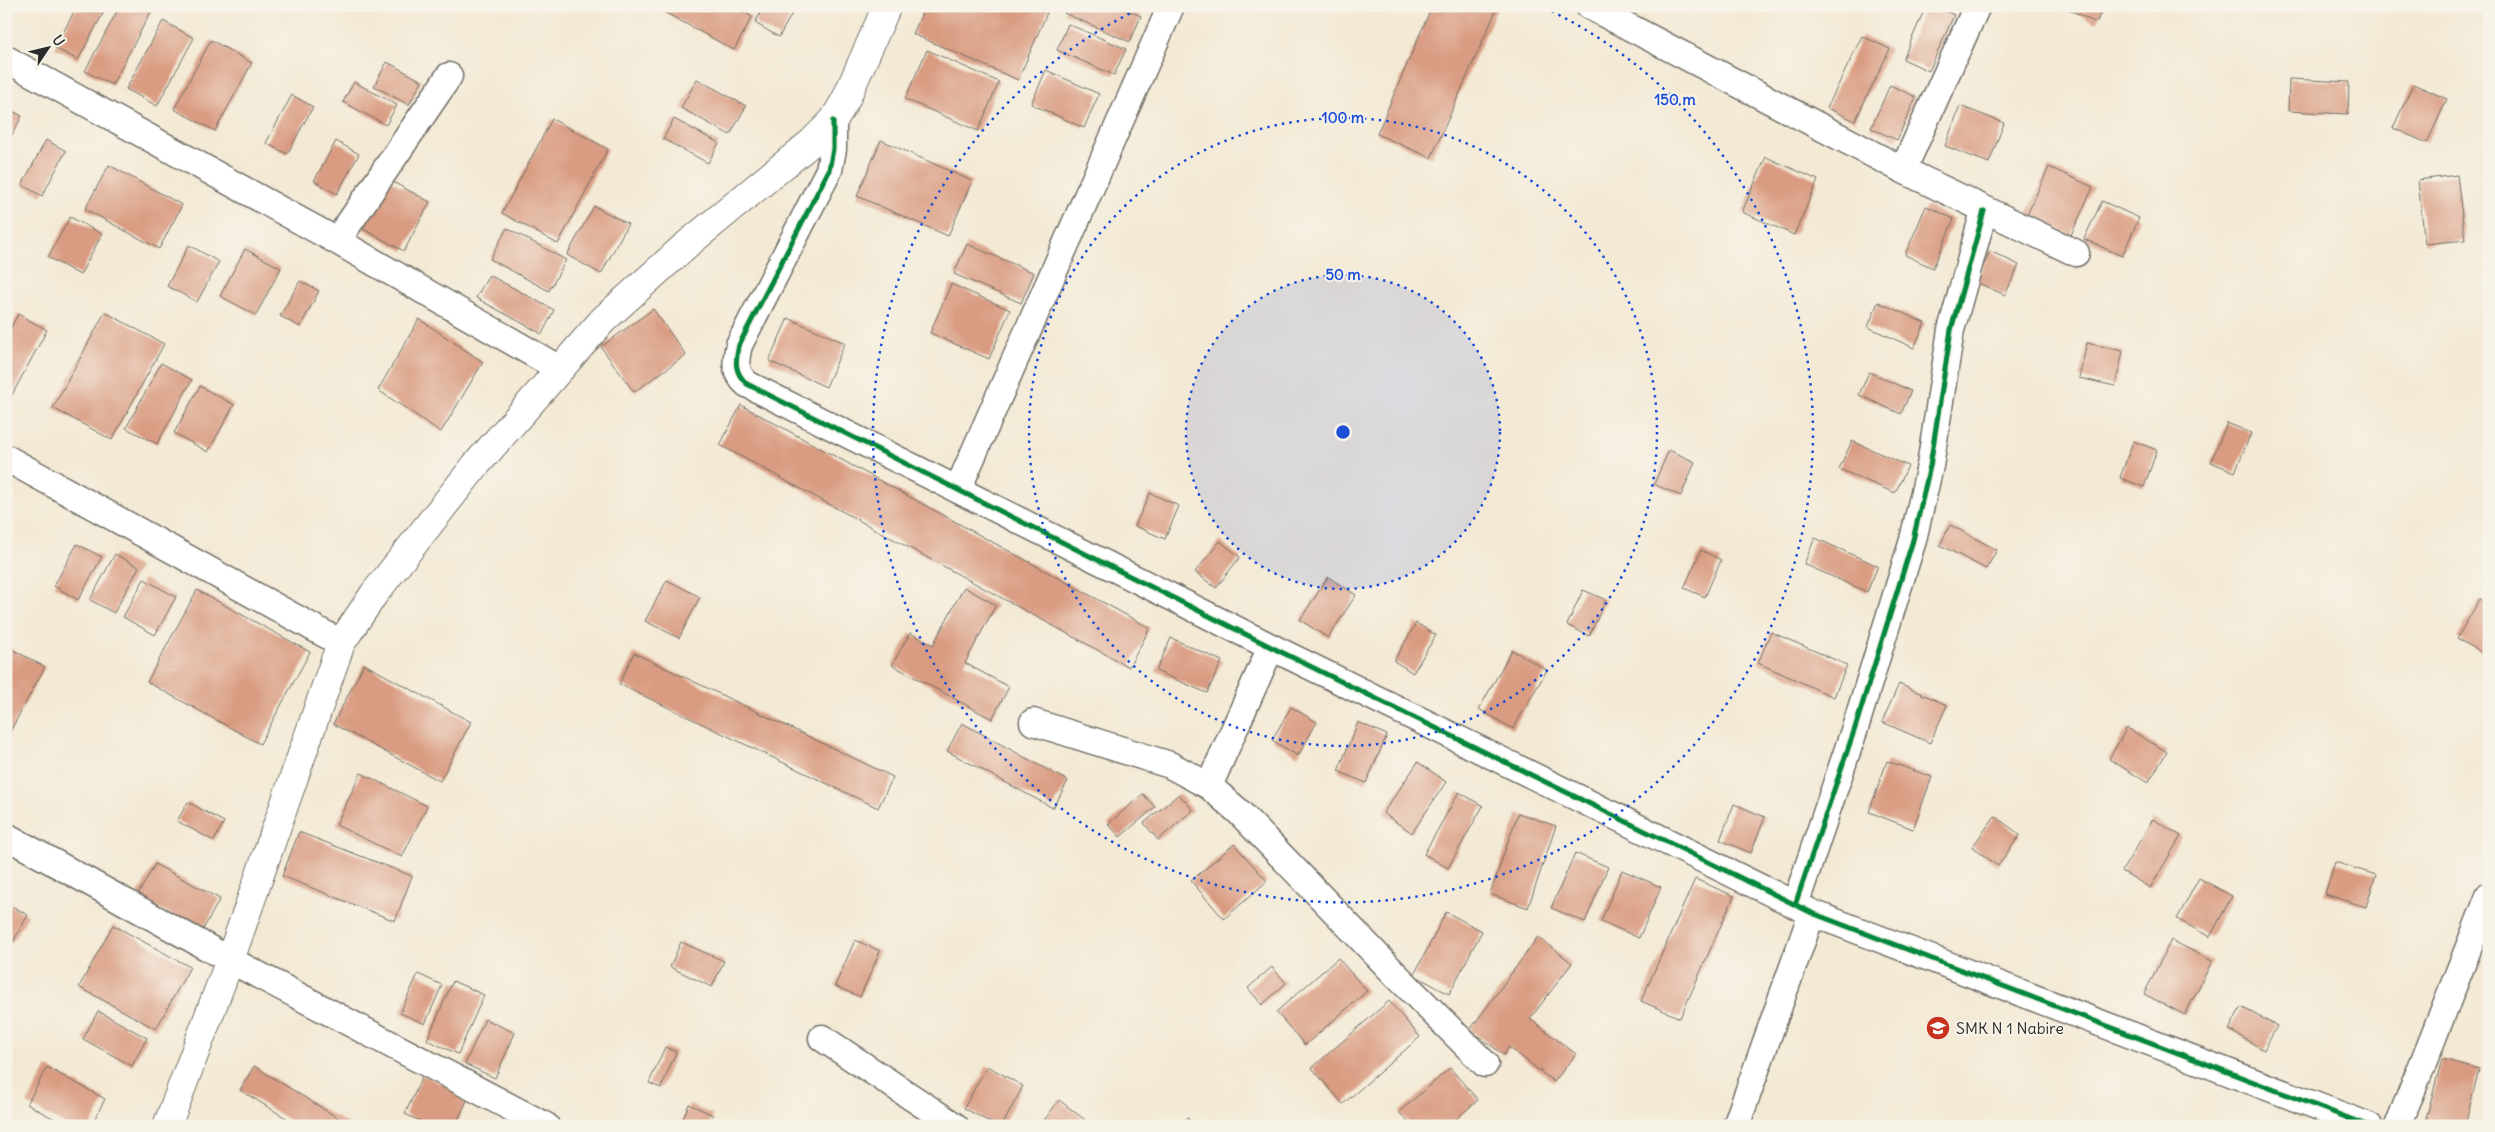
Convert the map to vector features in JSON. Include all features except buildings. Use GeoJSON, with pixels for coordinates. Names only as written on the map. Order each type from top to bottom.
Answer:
{"type":"FeatureCollection","features":[{"type":"Feature","properties":{"kind":"main road"},"geometry":{"type":"LineString","coordinates":[[167,1126],[230,960],[341,643],[374,594],[469,473],[558,368],[603,320],[684,247],[812,142],[833,121],[845,101],[887,6]]}},
{"type":"Feature","properties":{"kind":"street"},"geometry":{"type":"LineString","coordinates":[[958,489],[1170,6]]}},
{"type":"Feature","properties":{"kind":"street"},"geometry":{"type":"LineString","coordinates":[[1589,6],[1903,170],[1984,211],[2076,253]]}},
{"type":"Feature","properties":{"kind":"street"},"geometry":{"type":"LineString","coordinates":[[1903,170],[1978,6]]}},
{"type":"Feature","properties":{"kind":"street"},"geometry":{"type":"LineString","coordinates":[[6,59],[337,241],[558,368]]}},
{"type":"Feature","properties":{"kind":"street"},"geometry":{"type":"LineString","coordinates":[[337,241],[449,76]]}},
{"type":"Feature","properties":{"kind":"street"},"geometry":{"type":"LineString","coordinates":[[833,121],[833,149],[829,170],[739,346],[735,361],[736,372],[747,384],[1271,647],[1803,909],[2370,1126]]}},
{"type":"Feature","properties":{"kind":"street"},"geometry":{"type":"LineString","coordinates":[[1736,1126],[1913,540],[1930,466],[1951,330],[1984,211]]}},
{"type":"Feature","properties":{"kind":"street"},"geometry":{"type":"LineString","coordinates":[[6,458],[341,643]]}},
{"type":"Feature","properties":{"kind":"street"},"geometry":{"type":"LineString","coordinates":[[1209,786],[1271,647]]}},
{"type":"Feature","properties":{"kind":"street"},"geometry":{"type":"LineString","coordinates":[[1033,722],[1170,765],[1209,786],[1239,812],[1396,975],[1485,1064]]}},
{"type":"Feature","properties":{"kind":"street"},"geometry":{"type":"LineString","coordinates":[[6,836],[230,960],[546,1126]]}},
{"type":"Feature","properties":{"kind":"street"},"geometry":{"type":"LineString","coordinates":[[2398,1126],[2489,896]]}},
{"type":"Feature","properties":{"kind":"street"},"geometry":{"type":"LineString","coordinates":[[822,1038],[955,1126]]}},
{"type":"Feature","properties":{"kind":"cycle path"},"geometry":{"type":"LineString","coordinates":[[833,121],[833,149],[829,170],[739,345],[737,357],[738,371],[747,384],[1271,647],[1812,913],[2369,1126]]}},
{"type":"Feature","properties":{"kind":"cycle path"},"geometry":{"type":"LineString","coordinates":[[1795,905],[1855,728],[1913,540],[1930,466],[1951,330],[1984,211]]}},
{"type":"Feature","properties":{"kind":"place","name":"SMK N 1 Nabire"},"geometry":{"type":"Point","coordinates":[1938,1028]}}]}
